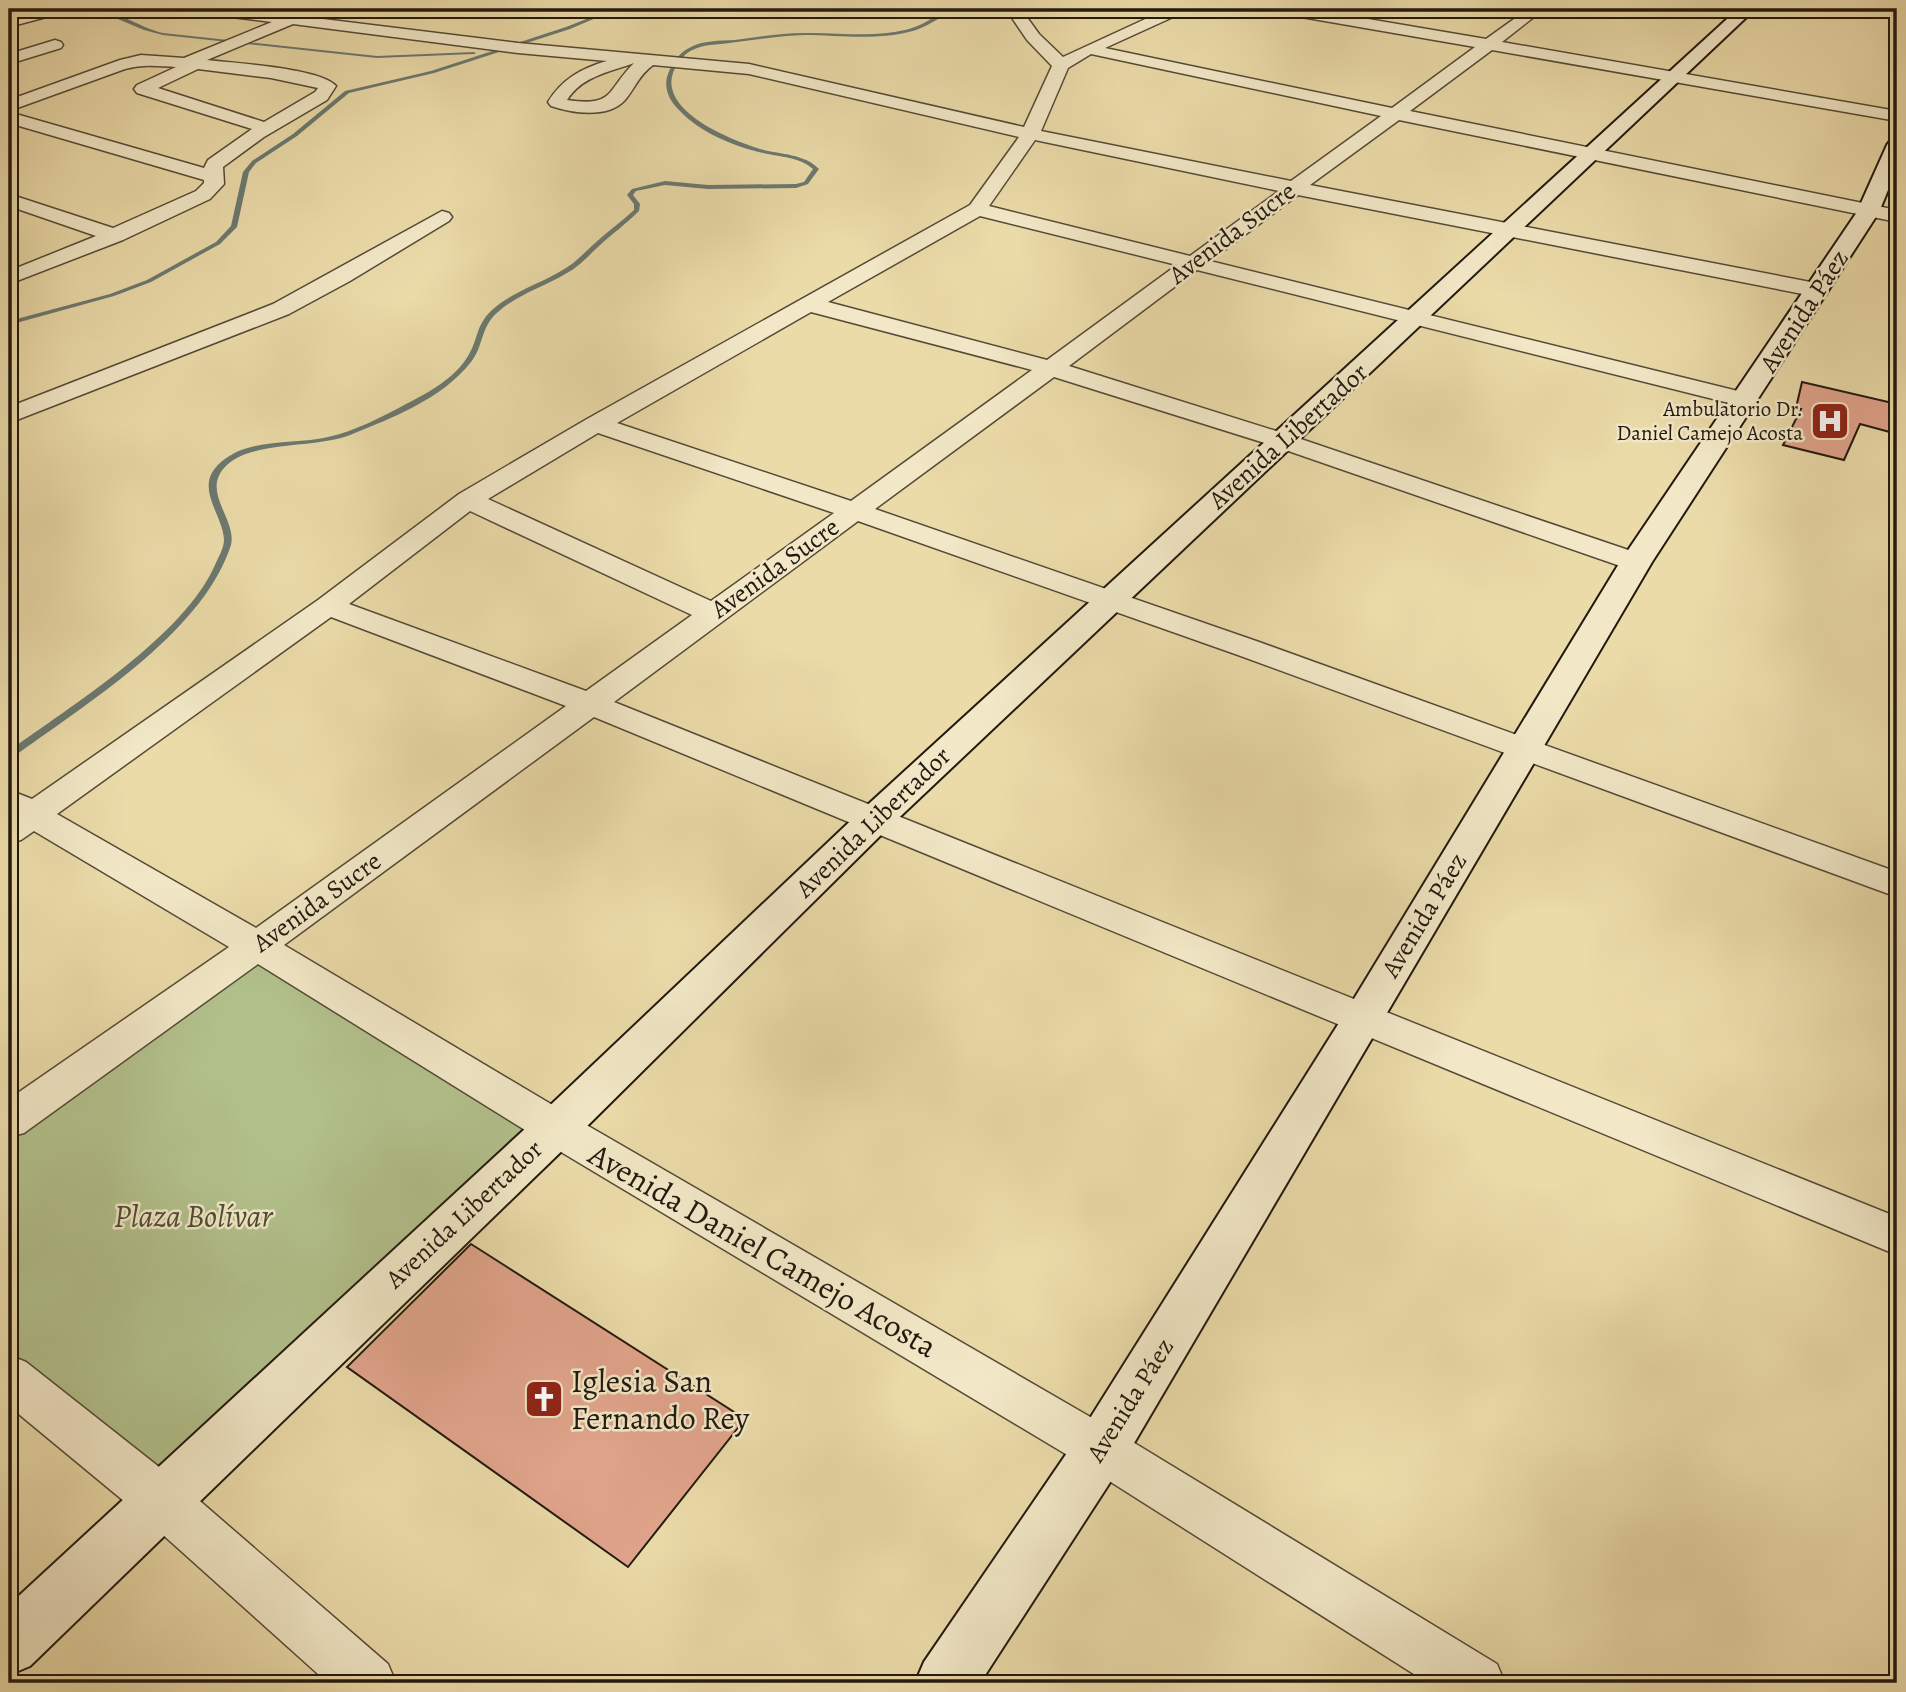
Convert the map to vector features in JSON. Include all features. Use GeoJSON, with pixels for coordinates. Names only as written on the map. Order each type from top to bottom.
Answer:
{"type":"FeatureCollection","features":[{"type":"Feature","properties":{"kind":"main road","name":"Avenida Libertador"},"geometry":{"type":"LineString","coordinates":[[9,1645],[160,1499],[555,1128],[874,820],[1108,600],[1418,317],[1587,154],[1747,9]]}},
{"type":"Feature","properties":{"kind":"main road","name":"Avenida Páez"},"geometry":{"type":"LineString","coordinates":[[945,1683],[1101,1449],[1364,1018],[1636,562],[1818,290],[1882,214],[1897,145]]}},
{"type":"Feature","properties":{"kind":"street"},"geometry":{"type":"LineString","coordinates":[[9,22],[60,9]]}},
{"type":"Feature","properties":{"kind":"street"},"geometry":{"type":"LineString","coordinates":[[206,9],[518,48],[764,72],[1031,134],[1505,231],[1818,290]]}},
{"type":"Feature","properties":{"kind":"street"},"geometry":{"type":"LineString","coordinates":[[1013,9],[1034,37],[1061,65]]}},
{"type":"Feature","properties":{"kind":"street"},"geometry":{"type":"LineString","coordinates":[[17,816],[328,606],[468,500],[596,424],[977,209],[1031,134],[1061,65],[1089,49],[1178,9]]}},
{"type":"Feature","properties":{"kind":"street"},"geometry":{"type":"LineString","coordinates":[[1284,9],[1897,116]]}},
{"type":"Feature","properties":{"kind":"street","name":"Avenida Sucre"},"geometry":{"type":"LineString","coordinates":[[9,1121],[257,946],[1051,368],[1537,9]]}},
{"type":"Feature","properties":{"kind":"street"},"geometry":{"type":"LineString","coordinates":[[1886,9],[1897,10]]}},
{"type":"Feature","properties":{"kind":"street"},"geometry":{"type":"LineString","coordinates":[[266,128],[143,89],[190,64],[291,19]]}},
{"type":"Feature","properties":{"kind":"street"},"geometry":{"type":"LineString","coordinates":[[9,59],[55,45]]}},
{"type":"Feature","properties":{"kind":"street"},"geometry":{"type":"LineString","coordinates":[[1089,49],[1882,214]]}},
{"type":"Feature","properties":{"kind":"street"},"geometry":{"type":"LineString","coordinates":[[9,106],[135,61],[284,74],[327,83],[327,90],[321,96],[266,128],[215,164],[212,171],[214,184],[202,195],[116,236],[9,278]]}},
{"type":"Feature","properties":{"kind":"street"},"geometry":{"type":"LineString","coordinates":[[9,88],[34,96]]}},
{"type":"Feature","properties":{"kind":"street"},"geometry":{"type":"LineString","coordinates":[[9,117],[214,177]]}},
{"type":"Feature","properties":{"kind":"street"},"geometry":{"type":"LineString","coordinates":[[9,200],[116,236]]}},
{"type":"Feature","properties":{"kind":"street"},"geometry":{"type":"LineString","coordinates":[[977,209],[1745,400]]}},
{"type":"Feature","properties":{"kind":"street"},"geometry":{"type":"LineString","coordinates":[[9,416],[65,391],[159,360],[280,310],[321,290],[373,256],[442,217]]}},
{"type":"Feature","properties":{"kind":"street"},"geometry":{"type":"LineString","coordinates":[[808,304],[1051,368],[1283,441],[1636,562]]}},
{"type":"Feature","properties":{"kind":"street"},"geometry":{"type":"LineString","coordinates":[[596,424],[855,509],[1524,747],[1897,885]]}},
{"type":"Feature","properties":{"kind":"street"},"geometry":{"type":"LineString","coordinates":[[468,500],[712,613]]}},
{"type":"Feature","properties":{"kind":"street"},"geometry":{"type":"LineString","coordinates":[[328,606],[588,704],[1897,1236]]}},
{"type":"Feature","properties":{"kind":"street","name":"Avenida Daniel Camejo Acosta"},"geometry":{"type":"LineString","coordinates":[[17,816],[257,946],[555,1128],[1101,1449],[1478,1683]]}},
{"type":"Feature","properties":{"kind":"street"},"geometry":{"type":"LineString","coordinates":[[9,1377],[160,1499],[369,1683]]}},
{"type":"Feature","properties":{"kind":"green space","name":"Plaza Bolívar"},"geometry":{"type":"Polygon","coordinates":[[[257,946],[556,1128],[160,1499],[9,1377],[9,1121],[257,946]]]}},
{"type":"Feature","properties":{"kind":"building"},"geometry":{"type":"Polygon","coordinates":[[[1802,382],[1897,404],[1897,434],[1860,424],[1844,460],[1783,445],[1801,409],[1796,408],[1802,382]]]}},
{"type":"Feature","properties":{"kind":"building"},"geometry":{"type":"Polygon","coordinates":[[[471,1244],[745,1419],[628,1567],[347,1367],[471,1244]]]}},
{"type":"Feature","properties":{"kind":"waterway"},"geometry":{"type":"LineString","coordinates":[[9,13],[42,9]]}},
{"type":"Feature","properties":{"kind":"waterway"},"geometry":{"type":"LineString","coordinates":[[96,9],[163,34],[377,57],[474,53]]}},
{"type":"Feature","properties":{"kind":"waterway"},"geometry":{"type":"LineString","coordinates":[[9,323],[112,295],[149,281],[218,243],[234,227],[246,172],[254,162],[295,135],[347,92],[432,72],[568,28],[615,9]]}},
{"type":"Feature","properties":{"kind":"waterway"},"geometry":{"type":"LineString","coordinates":[[9,756],[94,694],[157,643],[184,617],[205,591],[219,566],[228,541],[213,495],[215,475],[232,457],[246,451],[343,435],[428,395],[458,373],[469,360],[488,317],[515,297],[574,266],[637,210],[637,204],[630,195],[634,190],[665,183],[708,187],[796,186],[806,183],[816,169],[811,164],[798,158],[760,151],[731,140],[682,111],[672,98],[668,84],[672,69],[683,54],[700,45],[802,34],[868,35],[904,32],[920,27],[950,9]]}},
{"type":"Feature","properties":{"kind":"place","name":"Ambulatorio Dr. Daniel Camejo Acosta"},"geometry":{"type":"Point","coordinates":[1830,421]}},
{"type":"Feature","properties":{"kind":"place","name":"Iglesia San Fernando Rey"},"geometry":{"type":"Point","coordinates":[544,1399]}}]}
